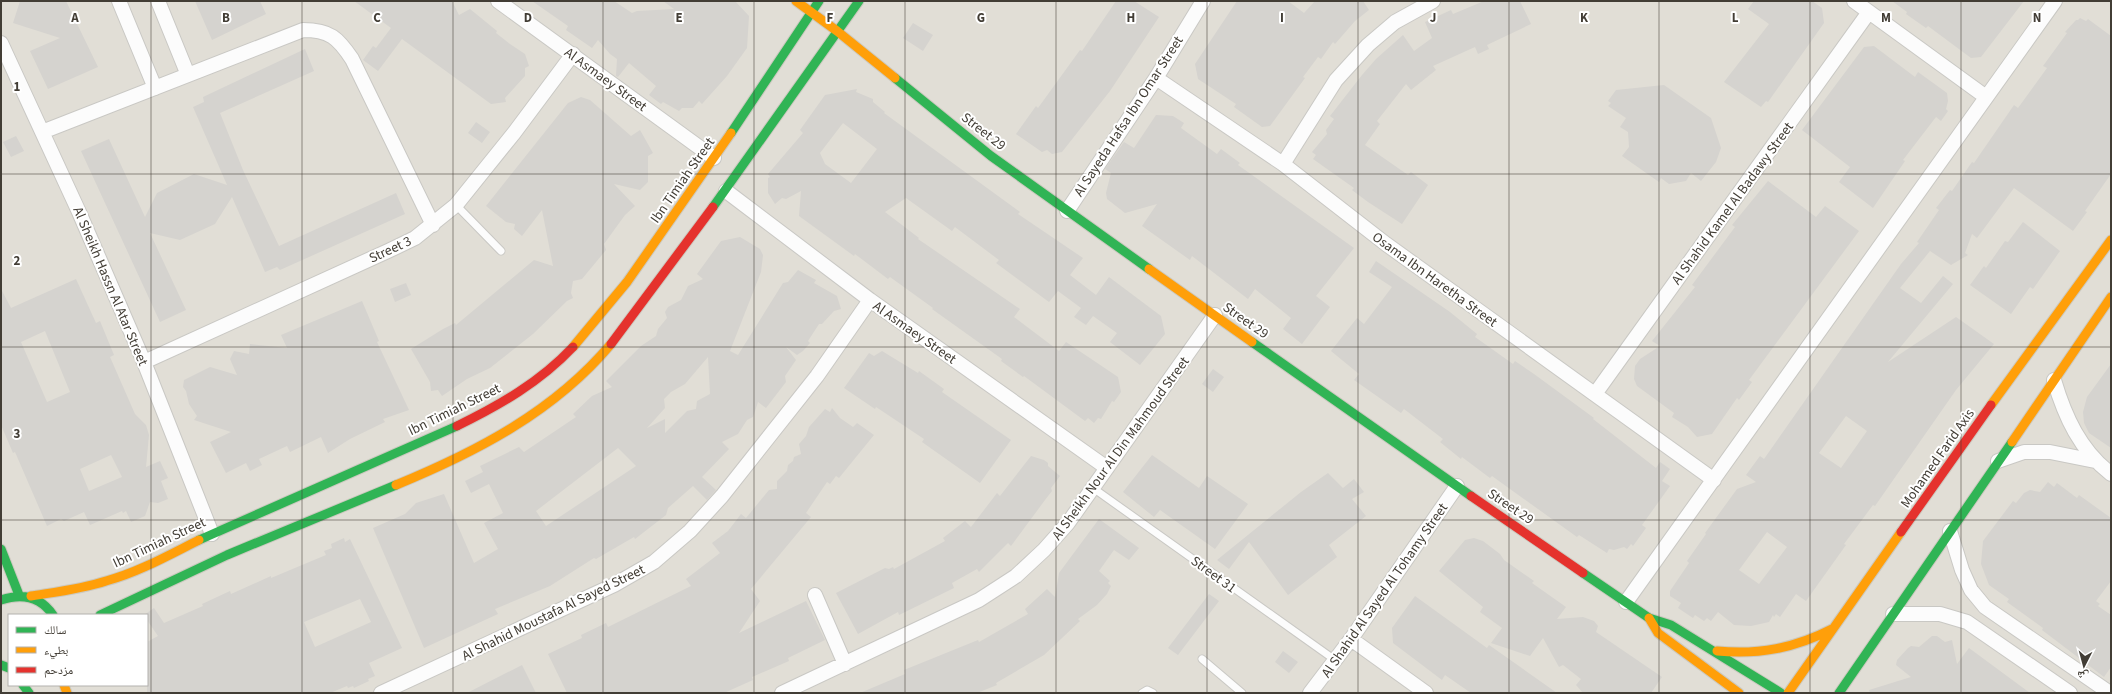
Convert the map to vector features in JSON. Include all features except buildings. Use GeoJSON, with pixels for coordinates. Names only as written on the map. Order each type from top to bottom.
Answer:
{"type":"FeatureCollection","features":[{"type":"Feature","properties":{"kind":"street"},"geometry":{"type":"LineString","coordinates":[[119,1],[155,88]]}},
{"type":"Feature","properties":{"kind":"street"},"geometry":{"type":"LineString","coordinates":[[158,1],[188,75]]}},
{"type":"Feature","properties":{"kind":"street","name":"Al Asmaey Street"},"geometry":{"type":"LineString","coordinates":[[498,1],[573,54],[714,158]]}},
{"type":"Feature","properties":{"kind":"street","name":"Street 29"},"geometry":{"type":"LineString","coordinates":[[796,1],[837,31],[991,156],[1457,486],[1649,618],[1666,622],[1781,693]]}},
{"type":"Feature","properties":{"kind":"street","name":"Ibn Timiah Street"},"geometry":{"type":"LineString","coordinates":[[19,595],[31,596],[72,591],[108,581],[146,566],[212,534],[449,430],[503,402],[533,382],[560,361],[585,335],[628,282],[714,158],[819,1]]}},
{"type":"Feature","properties":{"kind":"street"},"geometry":{"type":"LineString","coordinates":[[102,614],[220,558],[451,462],[484,446],[512,429],[567,388],[592,363],[639,308],[726,191],[859,1]]}},
{"type":"Feature","properties":{"kind":"street","name":"Al Sayeda Hafsa Ibn Omar Street"},"geometry":{"type":"LineString","coordinates":[[1067,211],[1156,78],[1203,1]]}},
{"type":"Feature","properties":{"kind":"street"},"geometry":{"type":"LineString","coordinates":[[1283,164],[1336,80],[1368,45],[1395,22],[1433,1]]}},
{"type":"Feature","properties":{"kind":"street"},"geometry":{"type":"LineString","coordinates":[[1854,1],[1986,97]]}},
{"type":"Feature","properties":{"kind":"street"},"geometry":{"type":"LineString","coordinates":[[1626,602],[2055,1]]}},
{"type":"Feature","properties":{"kind":"street","name":"Al Shahid Kamel Al Badawy Street"},"geometry":{"type":"LineString","coordinates":[[1595,394],[1869,12]]}},
{"type":"Feature","properties":{"kind":"street"},"geometry":{"type":"LineString","coordinates":[[42,132],[303,30],[317,30],[331,34],[343,45],[352,59],[433,225]]}},
{"type":"Feature","properties":{"kind":"street","name":"Al Sheikh Hassn Al Atar Street"},"geometry":{"type":"LineString","coordinates":[[1,42],[144,362],[212,534]]}},
{"type":"Feature","properties":{"kind":"street","name":"Street 3"},"geometry":{"type":"LineString","coordinates":[[144,362],[415,238],[456,205],[514,133],[573,54]]}},
{"type":"Feature","properties":{"kind":"street","name":"Osama Ibn Haretha Street"},"geometry":{"type":"LineString","coordinates":[[1156,78],[1283,164],[1386,244],[1714,480]]}},
{"type":"Feature","properties":{"kind":"street","name":"Al Asmaey Street"},"geometry":{"type":"LineString","coordinates":[[726,191],[870,300],[1107,468]]}},
{"type":"Feature","properties":{"kind":"street","name":"Mohamed Farid Axis"},"geometry":{"type":"LineString","coordinates":[[1788,693],[1953,459],[2111,240]]}},
{"type":"Feature","properties":{"kind":"street"},"geometry":{"type":"LineString","coordinates":[[1839,693],[2111,297]]}},
{"type":"Feature","properties":{"kind":"street","name":"Al Shahid Moustafa Al Sayed Street"},"geometry":{"type":"LineString","coordinates":[[381,693],[614,585],[654,562],[690,531],[722,496],[817,376],[870,300]]}},
{"type":"Feature","properties":{"kind":"street","name":"Al Sheikh Nour Al Din Mahmoud Street"},"geometry":{"type":"LineString","coordinates":[[782,693],[979,600],[1016,576],[1044,550],[1068,523],[1215,315]]}},
{"type":"Feature","properties":{"kind":"street"},"geometry":{"type":"LineString","coordinates":[[2054,380],[2062,407],[2080,442],[2095,461],[2111,474]]}},
{"type":"Feature","properties":{"kind":"street"},"geometry":{"type":"LineString","coordinates":[[1998,461],[2024,452],[2050,452],[2095,461]]}},
{"type":"Feature","properties":{"kind":"street","name":"Al Shahid Al Sayed Al Tohamy Street"},"geometry":{"type":"LineString","coordinates":[[1310,693],[1351,639],[1457,486]]}},
{"type":"Feature","properties":{"kind":"street"},"geometry":{"type":"LineString","coordinates":[[1950,531],[1962,570],[1971,590],[1985,607],[2001,616],[2110,693]]}},
{"type":"Feature","properties":{"kind":"street"},"geometry":{"type":"LineString","coordinates":[[1,549],[19,595],[1,600]]}},
{"type":"Feature","properties":{"kind":"street"},"geometry":{"type":"LineString","coordinates":[[815,595],[845,664]]}},
{"type":"Feature","properties":{"kind":"street"},"geometry":{"type":"LineString","coordinates":[[31,596],[41,602],[52,614]]}},
{"type":"Feature","properties":{"kind":"street"},"geometry":{"type":"LineString","coordinates":[[1893,614],[1940,614],[1967,622],[2070,693]]}},
{"type":"Feature","properties":{"kind":"street"},"geometry":{"type":"LineString","coordinates":[[1988,636],[2001,616]]}},
{"type":"Feature","properties":{"kind":"street","name":"Street 29"},"geometry":{"type":"LineString","coordinates":[[1649,618],[1658,633],[1739,693]]}},
{"type":"Feature","properties":{"kind":"street"},"geometry":{"type":"LineString","coordinates":[[1712,651],[1749,654],[1767,652],[1803,643],[1835,626]]}},
{"type":"Feature","properties":{"kind":"street"},"geometry":{"type":"LineString","coordinates":[[1351,639],[1426,693]]}},
{"type":"Feature","properties":{"kind":"street"},"geometry":{"type":"LineString","coordinates":[[1710,672],[1712,686]]}},
{"type":"Feature","properties":{"kind":"lane"},"geometry":{"type":"LineString","coordinates":[[456,205],[501,251]]}},
{"type":"Feature","properties":{"kind":"lane","name":"Street 31"},"geometry":{"type":"LineString","coordinates":[[1093,488],[1335,660]]}},
{"type":"Feature","properties":{"kind":"lane"},"geometry":{"type":"LineString","coordinates":[[1202,659],[1242,693]]}},
{"type":"Feature","properties":{"kind":"lane"},"geometry":{"type":"LineString","coordinates":[[1142,693],[1147,690],[1153,693]]}},
{"type":"Feature","properties":{"kind":"shaded area"},"geometry":{"type":"Polygon","coordinates":[[[1,1],[2111,1],[2111,693],[1,693],[1,1]]]}},
{"type":"Feature","properties":{"kind":"traffic: fast"},"geometry":{"type":"LineString","coordinates":[[731,133],[819,1]]}},
{"type":"Feature","properties":{"kind":"traffic: fast"},"geometry":{"type":"LineString","coordinates":[[713,207],[859,1]]}},
{"type":"Feature","properties":{"kind":"traffic: fast"},"geometry":{"type":"LineString","coordinates":[[895,78],[991,156],[1149,269]]}},
{"type":"Feature","properties":{"kind":"traffic: fast"},"geometry":{"type":"LineString","coordinates":[[1252,342],[1471,496]]}},
{"type":"Feature","properties":{"kind":"traffic: fast"},"geometry":{"type":"LineString","coordinates":[[199,540],[457,426]]}},
{"type":"Feature","properties":{"kind":"traffic: fast"},"geometry":{"type":"LineString","coordinates":[[1839,693],[2012,442]]}},
{"type":"Feature","properties":{"kind":"traffic: fast"},"geometry":{"type":"LineString","coordinates":[[102,614],[227,555],[396,485]]}},
{"type":"Feature","properties":{"kind":"traffic: fast"},"geometry":{"type":"LineString","coordinates":[[1,549],[19,595]]}},
{"type":"Feature","properties":{"kind":"traffic: fast"},"geometry":{"type":"LineString","coordinates":[[1583,573],[1649,618],[1671,625],[1781,693]]}},
{"type":"Feature","properties":{"kind":"traffic: fast"},"geometry":{"type":"LineString","coordinates":[[1,600],[16,597],[30,598],[42,604],[52,614]]}},
{"type":"Feature","properties":{"kind":"traffic: fast"},"geometry":{"type":"LineString","coordinates":[[1,665],[8,668]]}},
{"type":"Feature","properties":{"kind":"traffic: fast"},"geometry":{"type":"LineString","coordinates":[[24,686],[29,693]]}},
{"type":"Feature","properties":{"kind":"traffic: slow"},"geometry":{"type":"LineString","coordinates":[[796,1],[837,31],[895,78]]}},
{"type":"Feature","properties":{"kind":"traffic: slow"},"geometry":{"type":"LineString","coordinates":[[573,347],[627,282],[731,133]]}},
{"type":"Feature","properties":{"kind":"traffic: slow"},"geometry":{"type":"LineString","coordinates":[[1991,405],[2111,240]]}},
{"type":"Feature","properties":{"kind":"traffic: slow"},"geometry":{"type":"LineString","coordinates":[[1149,269],[1252,342]]}},
{"type":"Feature","properties":{"kind":"traffic: slow"},"geometry":{"type":"LineString","coordinates":[[2012,442],[2111,297]]}},
{"type":"Feature","properties":{"kind":"traffic: slow"},"geometry":{"type":"LineString","coordinates":[[396,485],[455,459],[512,428],[565,390],[589,368],[611,344]]}},
{"type":"Feature","properties":{"kind":"traffic: slow"},"geometry":{"type":"LineString","coordinates":[[1788,693],[1901,532]]}},
{"type":"Feature","properties":{"kind":"traffic: slow"},"geometry":{"type":"LineString","coordinates":[[31,596],[97,584],[154,563],[199,540]]}},
{"type":"Feature","properties":{"kind":"traffic: slow"},"geometry":{"type":"LineString","coordinates":[[1649,618],[1658,633],[1739,693]]}},
{"type":"Feature","properties":{"kind":"traffic: slow"},"geometry":{"type":"LineString","coordinates":[[1717,651],[1747,652],[1776,649],[1804,641],[1832,629]]}},
{"type":"Feature","properties":{"kind":"traffic: slow"},"geometry":{"type":"LineString","coordinates":[[64,686],[67,693]]}},
{"type":"Feature","properties":{"kind":"traffic: jam"},"geometry":{"type":"LineString","coordinates":[[611,344],[713,207]]}},
{"type":"Feature","properties":{"kind":"traffic: jam"},"geometry":{"type":"LineString","coordinates":[[457,426],[489,410],[519,392],[547,371],[573,347]]}},
{"type":"Feature","properties":{"kind":"traffic: jam"},"geometry":{"type":"LineString","coordinates":[[1901,532],[1991,405]]}},
{"type":"Feature","properties":{"kind":"traffic: jam"},"geometry":{"type":"LineString","coordinates":[[1471,496],[1583,573]]}}]}
